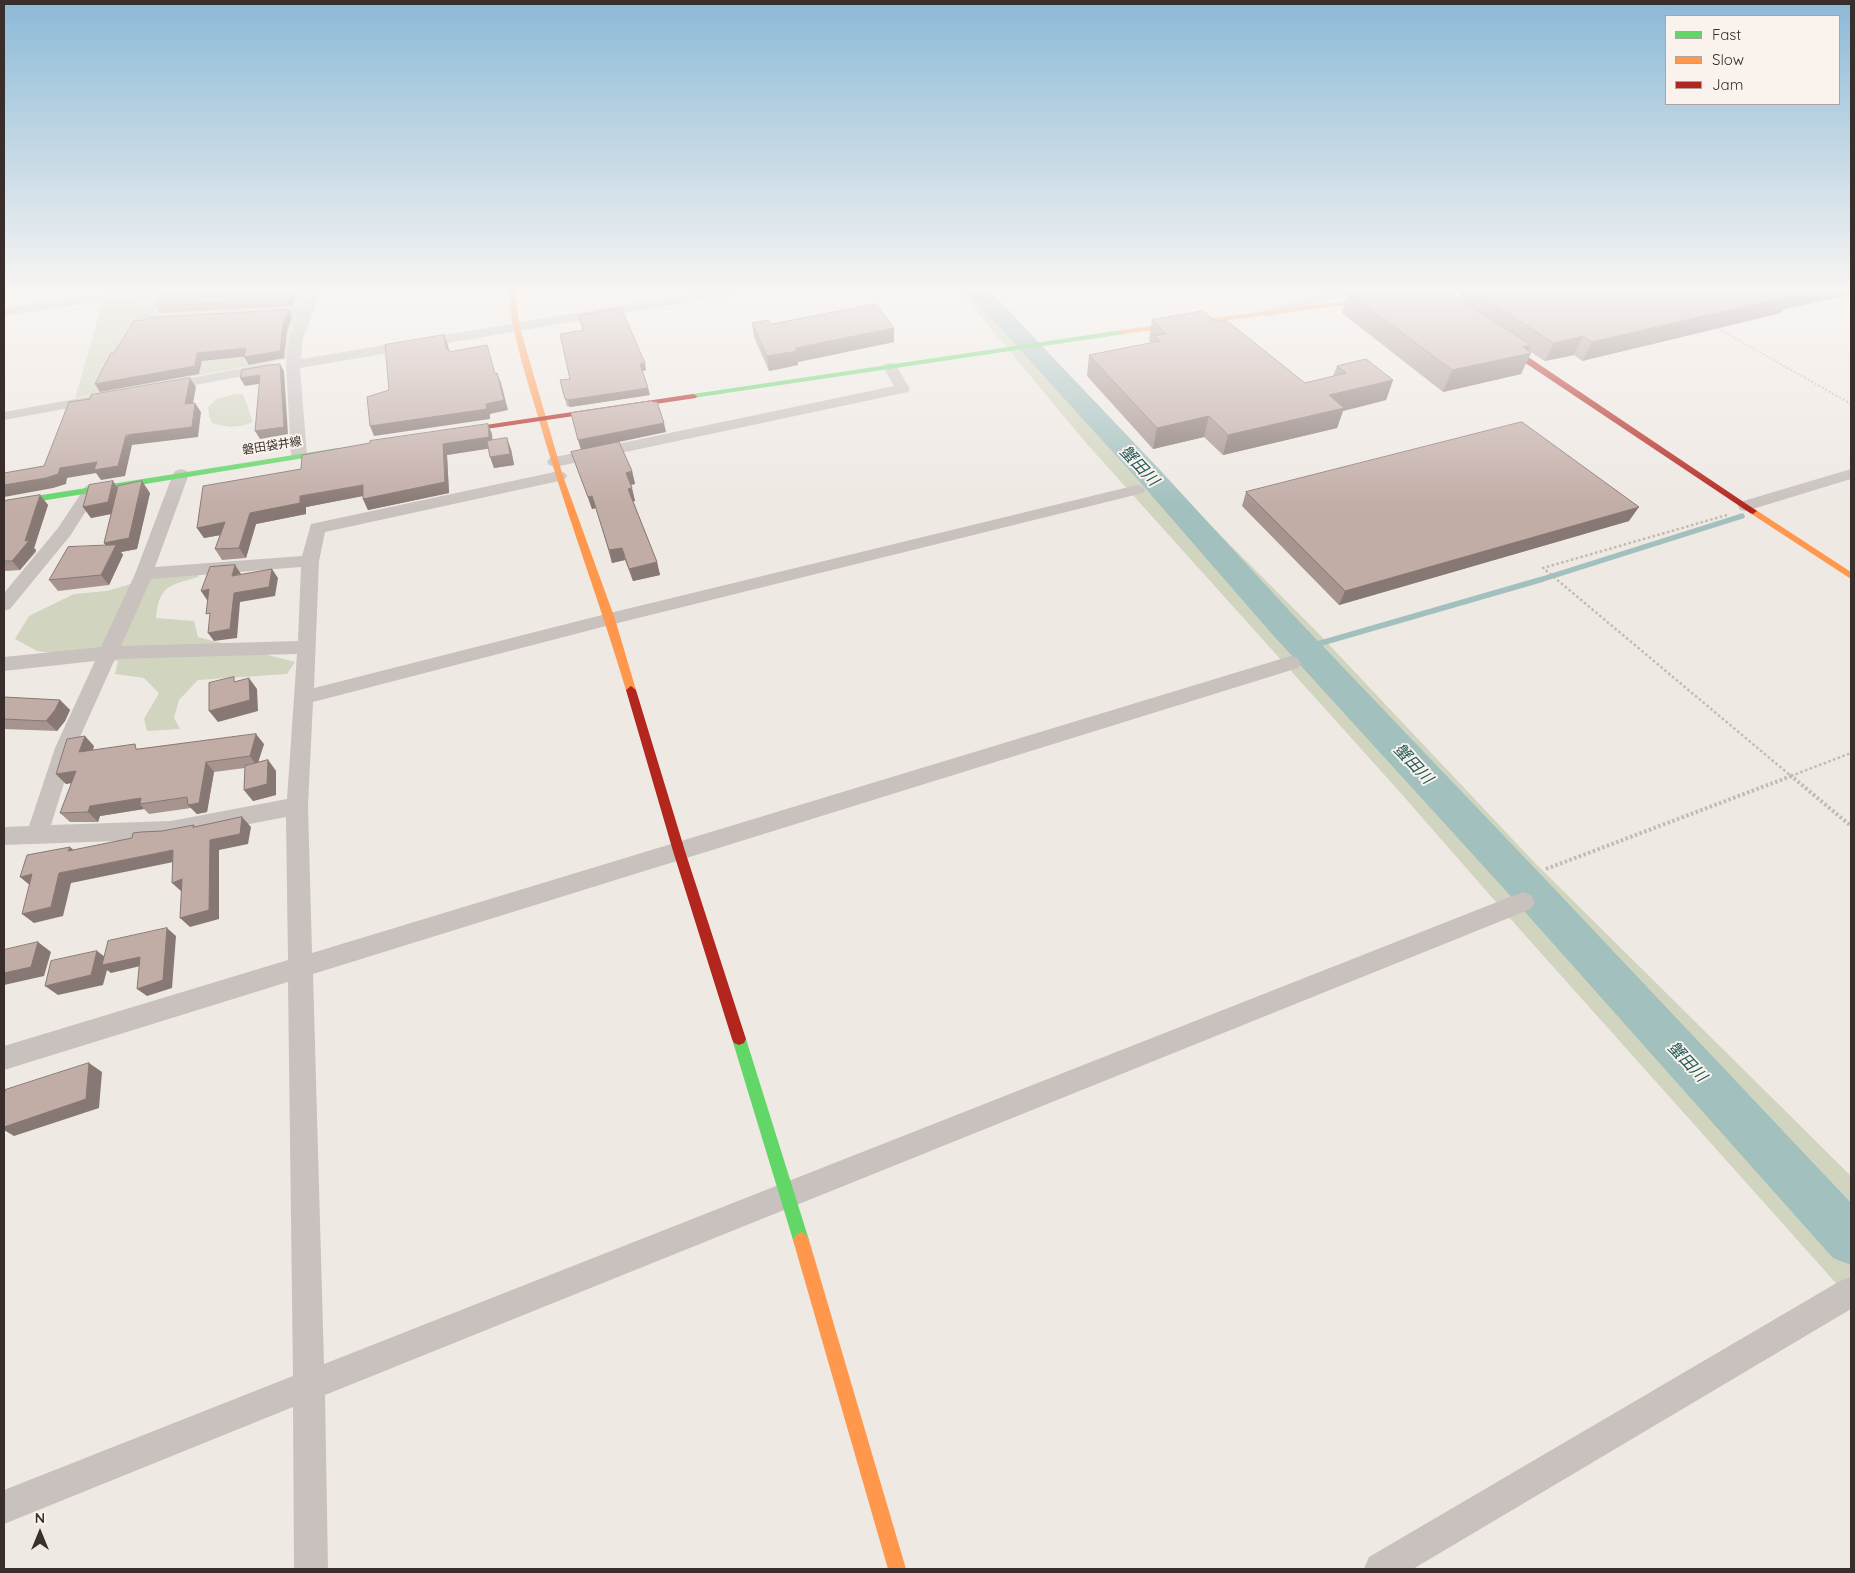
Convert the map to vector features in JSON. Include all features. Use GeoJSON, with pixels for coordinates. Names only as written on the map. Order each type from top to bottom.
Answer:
{"type":"FeatureCollection","features":[{"type":"Feature","properties":{"kind":"street"},"geometry":{"type":"LineString","coordinates":[[147,390],[310,361]]}},
{"type":"Feature","properties":{"kind":"street"},"geometry":{"type":"LineString","coordinates":[[526,361],[557,469],[610,619],[679,851],[788,1194],[897,1569]]}},
{"type":"Feature","properties":{"kind":"street"},"geometry":{"type":"LineString","coordinates":[[445,433],[927,361]]}},
{"type":"Feature","properties":{"kind":"street"},"geometry":{"type":"LineString","coordinates":[[1529,361],[1851,576]]}},
{"type":"Feature","properties":{"kind":"street"},"geometry":{"type":"LineString","coordinates":[[294,364],[299,456]]}},
{"type":"Feature","properties":{"kind":"street"},"geometry":{"type":"LineString","coordinates":[[311,1569],[297,806],[307,647],[310,561],[317,528],[557,469],[903,389],[890,367]]}},
{"type":"Feature","properties":{"kind":"street"},"geometry":{"type":"LineString","coordinates":[[4,416],[108,397]]}},
{"type":"Feature","properties":{"kind":"street","name":"磐田袋井線"},"geometry":{"type":"LineString","coordinates":[[4,504],[348,448]]}},
{"type":"Feature","properties":{"kind":"street"},"geometry":{"type":"LineString","coordinates":[[37,835],[65,748],[144,574],[181,474]]}},
{"type":"Feature","properties":{"kind":"street"},"geometry":{"type":"LineString","coordinates":[[1748,507],[1851,474]]}},
{"type":"Feature","properties":{"kind":"street"},"geometry":{"type":"LineString","coordinates":[[4,605],[64,532],[92,489]]}},
{"type":"Feature","properties":{"kind":"street"},"geometry":{"type":"LineString","coordinates":[[304,698],[610,619],[1137,490]]}},
{"type":"Feature","properties":{"kind":"street"},"geometry":{"type":"LineString","coordinates":[[144,574],[310,561]]}},
{"type":"Feature","properties":{"kind":"street"},"geometry":{"type":"LineString","coordinates":[[4,664],[109,653],[307,647]]}},
{"type":"Feature","properties":{"kind":"street"},"geometry":{"type":"LineString","coordinates":[[4,1058],[1291,663]]}},
{"type":"Feature","properties":{"kind":"street"},"geometry":{"type":"LineString","coordinates":[[4,836],[171,830],[297,806]]}},
{"type":"Feature","properties":{"kind":"street"},"geometry":{"type":"LineString","coordinates":[[4,1506],[1523,902]]}},
{"type":"Feature","properties":{"kind":"street"},"geometry":{"type":"LineString","coordinates":[[1381,1569],[1851,1292]]}},
{"type":"Feature","properties":{"kind":"path"},"geometry":{"type":"LineString","coordinates":[[1776,361],[1851,404]]}},
{"type":"Feature","properties":{"kind":"path"},"geometry":{"type":"LineString","coordinates":[[1748,507],[1543,568],[1851,826]]}},
{"type":"Feature","properties":{"kind":"path"},"geometry":{"type":"LineString","coordinates":[[1546,869],[1851,753]]}},
{"type":"Feature","properties":{"kind":"green space"},"geometry":{"type":"Polygon","coordinates":[[[86,361],[275,361],[75,398],[86,361]]]}},
{"type":"Feature","properties":{"kind":"green space"},"geometry":{"type":"Polygon","coordinates":[[[1018,361],[1050,361],[1064,378],[1319,634],[1536,864],[1851,1176],[1851,1300],[1523,933],[1398,790],[1087,444],[1018,361]]]}},
{"type":"Feature","properties":{"kind":"green space"},"geometry":{"type":"Polygon","coordinates":[[[235,394],[243,394],[253,422],[233,427],[212,423],[208,407],[217,399],[235,394]]]}},
{"type":"Feature","properties":{"kind":"green space"},"geometry":{"type":"Polygon","coordinates":[[[200,570],[198,577],[167,588],[157,607],[156,618],[194,621],[198,637],[295,662],[287,674],[198,680],[179,700],[174,718],[180,729],[147,731],[144,719],[159,693],[144,678],[115,674],[118,661],[37,651],[15,639],[29,616],[74,594],[107,591],[175,571],[200,570]]]}},
{"type":"Feature","properties":{"kind":"building"},"geometry":{"type":"Polygon","coordinates":[[[107,361],[196,361],[195,366],[95,384],[107,361]]]}},
{"type":"Feature","properties":{"kind":"building"},"geometry":{"type":"Polygon","coordinates":[[[386,361],[492,361],[495,374],[497,373],[504,400],[486,404],[487,409],[370,426],[367,397],[389,390],[386,361]]]}},
{"type":"Feature","properties":{"kind":"building"},"geometry":{"type":"Polygon","coordinates":[[[566,361],[644,361],[645,363],[640,364],[648,388],[568,400],[565,399],[560,380],[570,379],[566,361]]]}},
{"type":"Feature","properties":{"kind":"building"},"geometry":{"type":"Polygon","coordinates":[[[1095,361],[1278,361],[1305,383],[1346,373],[1337,366],[1356,361],[1369,361],[1393,380],[1329,395],[1344,408],[1228,435],[1209,416],[1157,428],[1095,361]]]}},
{"type":"Feature","properties":{"kind":"building"},"geometry":{"type":"Polygon","coordinates":[[[1441,361],[1492,361],[1452,370],[1441,361]]]}},
{"type":"Feature","properties":{"kind":"building"},"geometry":{"type":"Polygon","coordinates":[[[280,364],[284,427],[255,431],[260,375],[240,378],[242,370],[280,364]]]}},
{"type":"Feature","properties":{"kind":"building"},"geometry":{"type":"Polygon","coordinates":[[[190,378],[185,404],[195,403],[192,427],[126,435],[118,466],[94,470],[97,462],[60,468],[58,474],[46,478],[4,485],[4,473],[44,466],[69,402],[90,399],[91,395],[190,378]]]}},
{"type":"Feature","properties":{"kind":"building"},"geometry":{"type":"Polygon","coordinates":[[[652,401],[657,402],[664,423],[578,440],[571,413],[652,401]]]}},
{"type":"Feature","properties":{"kind":"building"},"geometry":{"type":"Polygon","coordinates":[[[1522,422],[1639,507],[1345,591],[1246,492],[1522,422]]]}},
{"type":"Feature","properties":{"kind":"building"},"geometry":{"type":"Polygon","coordinates":[[[488,424],[489,437],[443,444],[445,482],[363,499],[363,485],[300,496],[300,503],[250,513],[239,548],[215,549],[225,522],[197,528],[203,486],[301,469],[302,455],[370,443],[370,441],[488,424]]]}},
{"type":"Feature","properties":{"kind":"building"},"geometry":{"type":"Polygon","coordinates":[[[507,438],[510,454],[490,457],[487,441],[507,438]]]}},
{"type":"Feature","properties":{"kind":"building"},"geometry":{"type":"Polygon","coordinates":[[[619,442],[632,471],[626,473],[632,488],[628,489],[657,562],[629,569],[622,548],[609,550],[592,496],[588,497],[571,452],[619,442]]]}},
{"type":"Feature","properties":{"kind":"building"},"geometry":{"type":"Polygon","coordinates":[[[113,481],[108,502],[83,507],[89,485],[113,481]]]}},
{"type":"Feature","properties":{"kind":"building"},"geometry":{"type":"Polygon","coordinates":[[[142,481],[129,538],[104,543],[118,486],[142,481]]]}},
{"type":"Feature","properties":{"kind":"building"},"geometry":{"type":"Polygon","coordinates":[[[40,495],[25,541],[28,540],[28,542],[12,561],[4,561],[4,501],[40,495]]]}},
{"type":"Feature","properties":{"kind":"building"},"geometry":{"type":"Polygon","coordinates":[[[116,545],[101,575],[49,580],[68,547],[116,545]]]}},
{"type":"Feature","properties":{"kind":"building"},"geometry":{"type":"Polygon","coordinates":[[[235,565],[232,576],[272,569],[269,587],[234,593],[230,629],[208,633],[210,613],[206,614],[209,589],[201,591],[210,567],[235,565]]]}},
{"type":"Feature","properties":{"kind":"building"},"geometry":{"type":"Polygon","coordinates":[[[234,677],[234,682],[249,678],[250,700],[209,711],[209,683],[234,677]]]}},
{"type":"Feature","properties":{"kind":"building"},"geometry":{"type":"Polygon","coordinates":[[[4,697],[60,700],[46,721],[4,719],[4,697]]]}},
{"type":"Feature","properties":{"kind":"building"},"geometry":{"type":"Polygon","coordinates":[[[256,734],[250,756],[206,762],[199,803],[188,805],[187,797],[140,804],[141,798],[90,806],[88,812],[60,813],[76,771],[56,774],[67,739],[85,736],[79,752],[135,744],[136,749],[256,734]]]}},
{"type":"Feature","properties":{"kind":"building"},"geometry":{"type":"Polygon","coordinates":[[[268,760],[267,784],[244,790],[245,766],[268,760]]]}},
{"type":"Feature","properties":{"kind":"building"},"geometry":{"type":"Polygon","coordinates":[[[242,817],[240,834],[210,840],[209,910],[180,918],[182,879],[172,883],[173,850],[59,873],[51,907],[22,914],[32,874],[20,877],[27,855],[70,847],[68,851],[132,838],[133,833],[162,831],[194,825],[193,827],[242,817]]]}},
{"type":"Feature","properties":{"kind":"building"},"geometry":{"type":"Polygon","coordinates":[[[167,928],[163,980],[137,989],[140,957],[102,965],[108,941],[167,928]]]}},
{"type":"Feature","properties":{"kind":"building"},"geometry":{"type":"Polygon","coordinates":[[[38,942],[31,967],[4,973],[4,950],[38,942]]]}},
{"type":"Feature","properties":{"kind":"building"},"geometry":{"type":"Polygon","coordinates":[[[97,951],[91,975],[45,986],[51,961],[97,951]]]}},
{"type":"Feature","properties":{"kind":"building"},"geometry":{"type":"Polygon","coordinates":[[[89,1063],[86,1099],[4,1127],[5,1090],[89,1063]]]}},
{"type":"Feature","properties":{"kind":"waterway","name":"蟹田川"},"geometry":{"type":"LineString","coordinates":[[1043,361],[1149,475],[1284,626],[1531,891],[1851,1240]]}},
{"type":"Feature","properties":{"kind":"waterway"},"geometry":{"type":"LineString","coordinates":[[1304,648],[1543,579],[1742,516]]}},
{"type":"Feature","properties":{"kind":"traffic: fast"},"geometry":{"type":"LineString","coordinates":[[693,396],[925,361]]}},
{"type":"Feature","properties":{"kind":"traffic: fast"},"geometry":{"type":"LineString","coordinates":[[4,504],[338,450]]}},
{"type":"Feature","properties":{"kind":"traffic: fast"},"geometry":{"type":"LineString","coordinates":[[739,1039],[801,1240]]}},
{"type":"Feature","properties":{"kind":"traffic: slow"},"geometry":{"type":"LineString","coordinates":[[526,361],[559,476],[610,619],[631,690]]}},
{"type":"Feature","properties":{"kind":"traffic: slow"},"geometry":{"type":"LineString","coordinates":[[1753,511],[1851,576]]}},
{"type":"Feature","properties":{"kind":"traffic: slow"},"geometry":{"type":"LineString","coordinates":[[801,1240],[897,1569]]}},
{"type":"Feature","properties":{"kind":"traffic: jam"},"geometry":{"type":"LineString","coordinates":[[1529,361],[1753,511]]}},
{"type":"Feature","properties":{"kind":"traffic: jam"},"geometry":{"type":"LineString","coordinates":[[452,432],[693,396]]}},
{"type":"Feature","properties":{"kind":"traffic: jam"},"geometry":{"type":"LineString","coordinates":[[631,690],[679,851],[739,1039]]}}]}
